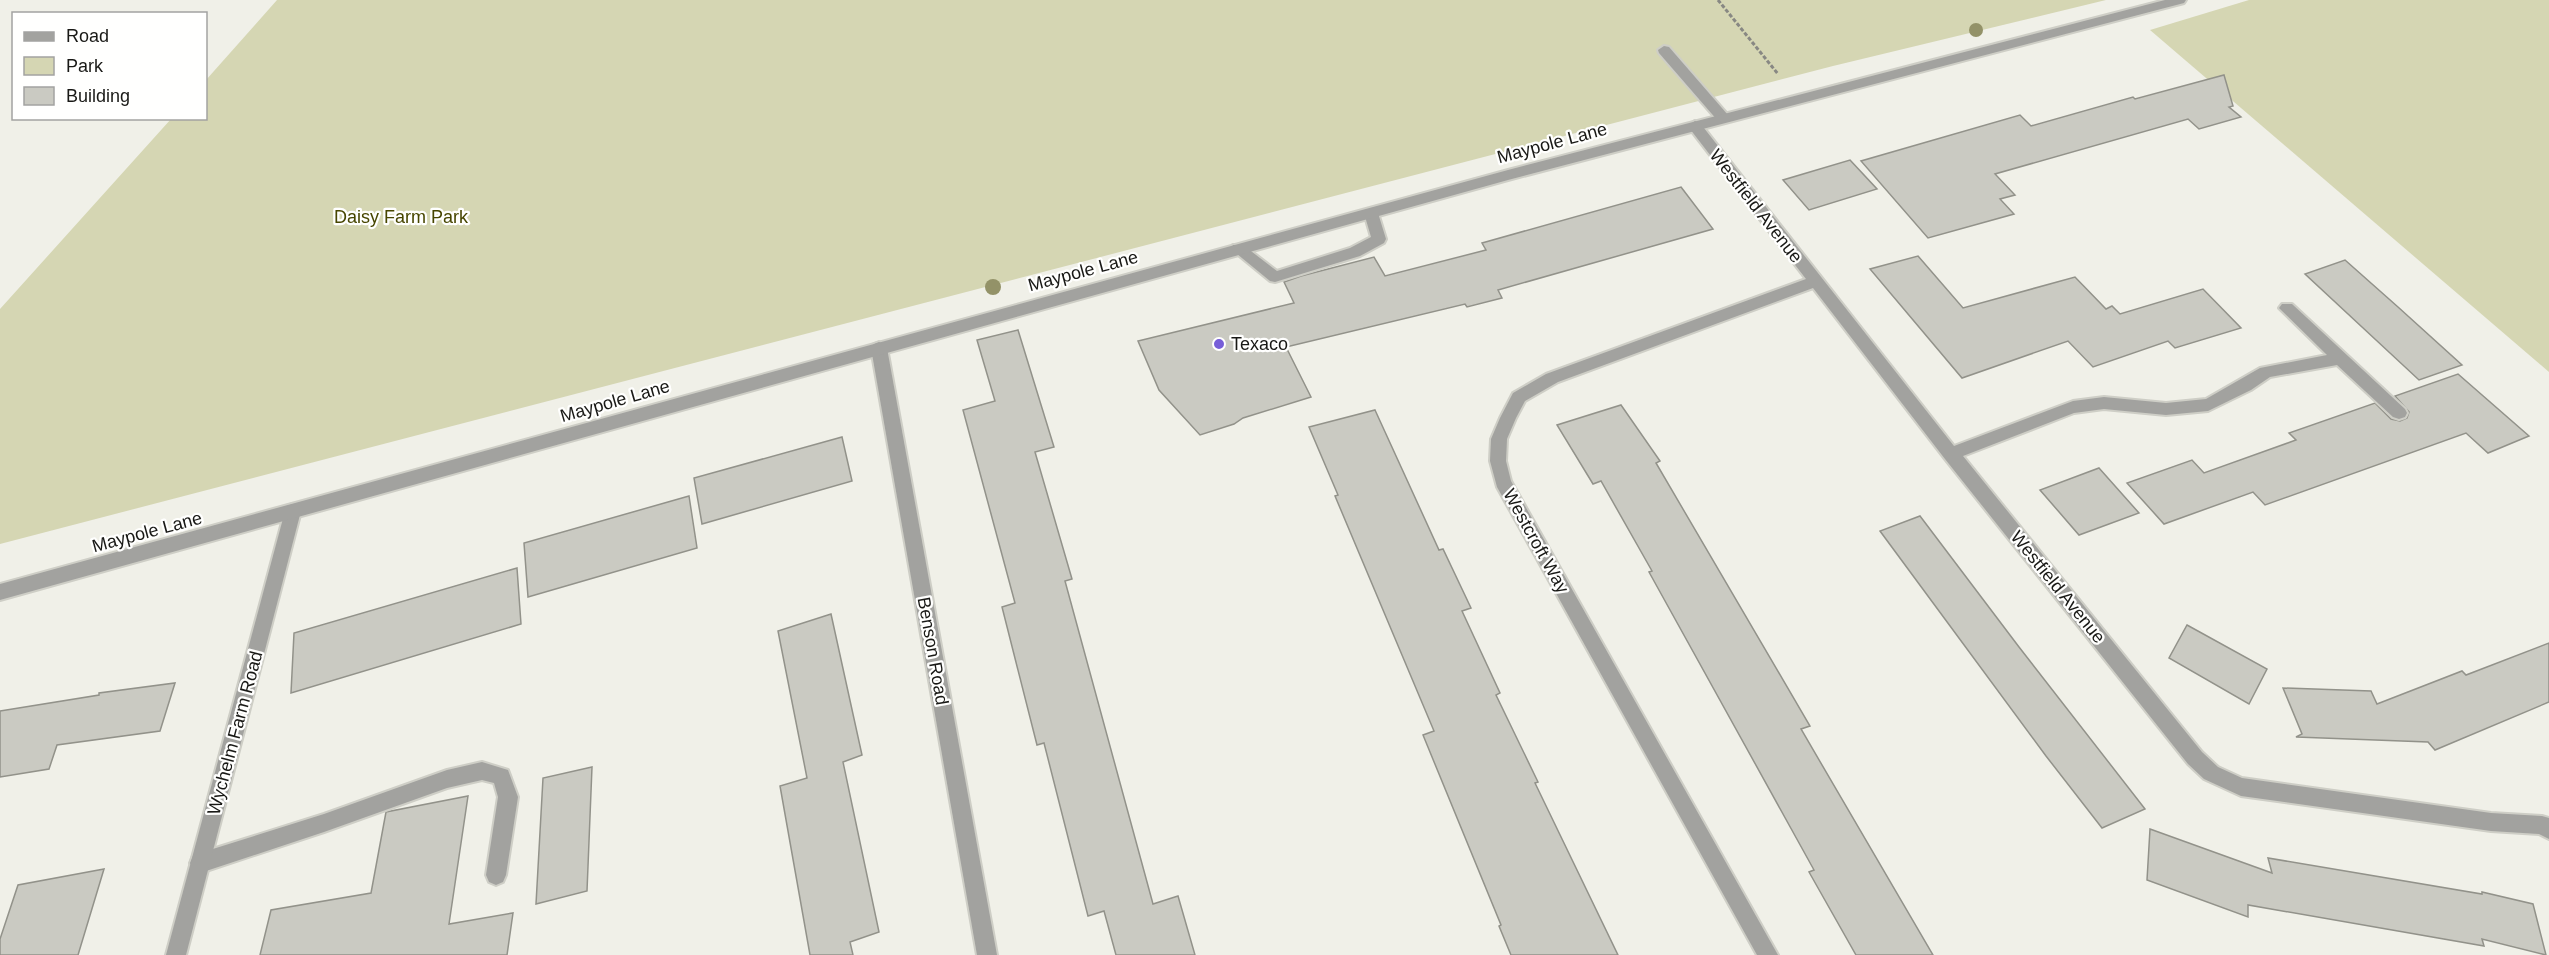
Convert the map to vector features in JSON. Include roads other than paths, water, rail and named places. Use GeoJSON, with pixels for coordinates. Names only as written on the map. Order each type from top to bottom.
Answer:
{"type":"FeatureCollection","features":[{"type":"Feature","properties":{"kind":"street","name":"Maypole Lane"},"geometry":{"type":"LineString","coordinates":[[0,592],[1238,249],[1723,118],[2180,0]]}},
{"type":"Feature","properties":{"kind":"street"},"geometry":{"type":"LineString","coordinates":[[1664,50],[1723,118]]}},
{"type":"Feature","properties":{"kind":"street","name":"Westfield Avenue"},"geometry":{"type":"LineString","coordinates":[[1695,126],[1951,453],[2195,758],[2211,773],[2241,787],[2491,822],[2547,825]]}},
{"type":"Feature","properties":{"kind":"street"},"geometry":{"type":"LineString","coordinates":[[1238,249],[1275,277],[1355,252],[1379,239],[1371,213]]}},
{"type":"Feature","properties":{"kind":"street","name":"Westcroft Way"},"geometry":{"type":"LineString","coordinates":[[1768,955],[1503,482],[1498,461],[1499,439],[1519,397],[1552,378],[1815,281]]}},
{"type":"Feature","properties":{"kind":"street"},"geometry":{"type":"LineString","coordinates":[[2287,308],[2399,413]]}},
{"type":"Feature","properties":{"kind":"street","name":"Benson Road"},"geometry":{"type":"LineString","coordinates":[[879,348],[987,955]]}},
{"type":"Feature","properties":{"kind":"street"},"geometry":{"type":"LineString","coordinates":[[1951,453],[2073,407],[2104,403],[2166,410],[2208,405],[2266,372],[2341,358]]}},
{"type":"Feature","properties":{"kind":"street","name":"Wychelm Farm Road"},"geometry":{"type":"LineString","coordinates":[[176,955],[293,512]]}},
{"type":"Feature","properties":{"kind":"street"},"geometry":{"type":"LineString","coordinates":[[200,863],[324,823],[416,789],[483,771],[501,776],[508,797],[496,875]]}},
{"type":"Feature","properties":{"kind":"place","name":"Texaco"},"geometry":{"type":"Point","coordinates":[1219,344]}},
{"type":"Feature","properties":{"kind":"park label","name":"Daisy Farm Park"},"geometry":{"type":"Point","coordinates":[401,217]}}]}
